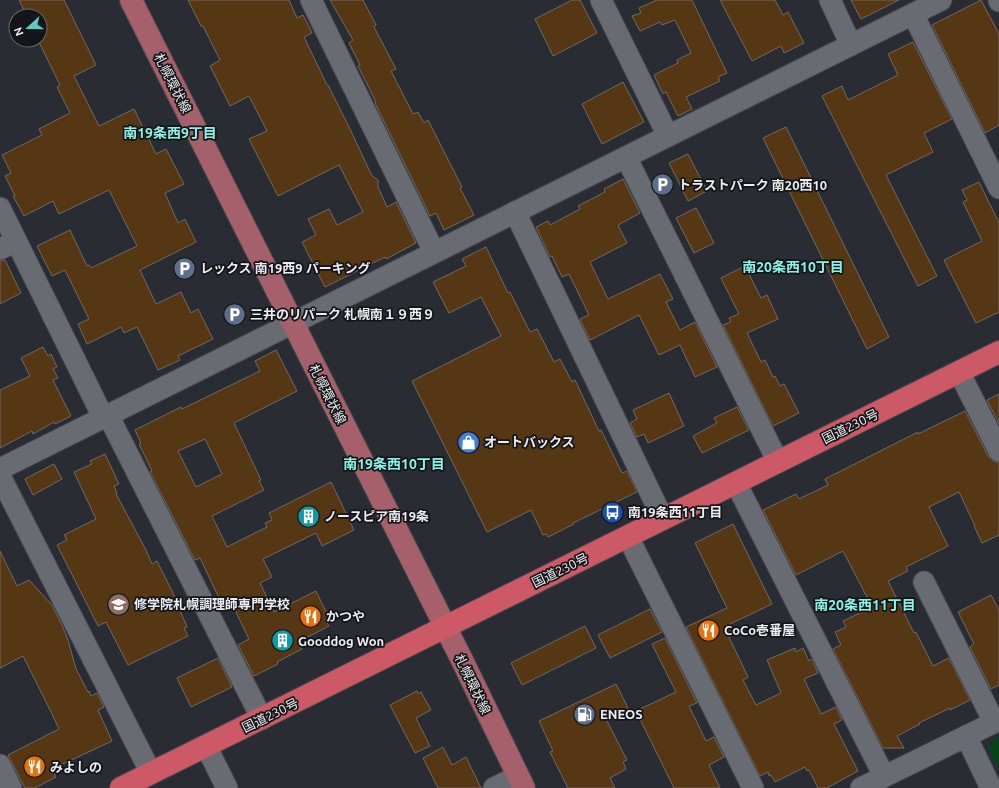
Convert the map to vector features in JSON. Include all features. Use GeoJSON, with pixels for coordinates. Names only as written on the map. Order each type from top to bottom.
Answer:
{"type":"FeatureCollection","features":[{"type":"Feature","properties":{"kind":"highway","name":"国道230号"},"geometry":{"type":"LineString","coordinates":[[121,788],[999,352]]}},
{"type":"Feature","properties":{"kind":"main road","name":"札幌環状線"},"geometry":{"type":"LineString","coordinates":[[131,0],[521,782]]}},
{"type":"Feature","properties":{"kind":"street"},"geometry":{"type":"LineString","coordinates":[[311,0],[434,252]]}},
{"type":"Feature","properties":{"kind":"street"},"geometry":{"type":"LineString","coordinates":[[601,0],[668,136]]}},
{"type":"Feature","properties":{"kind":"street"},"geometry":{"type":"LineString","coordinates":[[830,0],[851,45]]}},
{"type":"Feature","properties":{"kind":"street"},"geometry":{"type":"LineString","coordinates":[[0,469],[941,0]]}},
{"type":"Feature","properties":{"kind":"street"},"geometry":{"type":"LineString","coordinates":[[914,14],[999,188]]}},
{"type":"Feature","properties":{"kind":"street"},"geometry":{"type":"LineString","coordinates":[[626,157],[778,462]]}},
{"type":"Feature","properties":{"kind":"street"},"geometry":{"type":"LineString","coordinates":[[0,208],[8,245],[106,416],[262,719]]}},
{"type":"Feature","properties":{"kind":"street"},"geometry":{"type":"LineString","coordinates":[[515,212],[663,519]]}},
{"type":"Feature","properties":{"kind":"street"},"geometry":{"type":"LineString","coordinates":[[959,372],[999,452]]}},
{"type":"Feature","properties":{"kind":"street"},"geometry":{"type":"LineString","coordinates":[[0,476],[151,773]]}},
{"type":"Feature","properties":{"kind":"street"},"geometry":{"type":"LineString","coordinates":[[736,483],[884,776]]}},
{"type":"Feature","properties":{"kind":"street"},"geometry":{"type":"LineString","coordinates":[[628,537],[753,788]]}},
{"type":"Feature","properties":{"kind":"street"},"geometry":{"type":"LineString","coordinates":[[864,787],[996,721],[924,582]]}},
{"type":"Feature","properties":{"kind":"street"},"geometry":{"type":"LineString","coordinates":[[966,736],[991,788]]}},
{"type":"Feature","properties":{"kind":"street"},"geometry":{"type":"LineString","coordinates":[[206,746],[227,788]]}},
{"type":"Feature","properties":{"kind":"street"},"geometry":{"type":"LineString","coordinates":[[0,765],[11,788]]}},
{"type":"Feature","properties":{"kind":"street"},"geometry":{"type":"LineString","coordinates":[[494,788],[521,782]]}},
{"type":"Feature","properties":{"kind":"green space"},"geometry":{"type":"Polygon","coordinates":[[[999,736],[999,769],[989,750],[994,739],[999,736]]]}},
{"type":"Feature","properties":{"kind":"building"},"geometry":{"type":"Polygon","coordinates":[[[19,0],[64,0],[96,65],[74,76],[99,126],[134,109],[156,154],[166,149],[184,184],[165,193],[178,223],[185,219],[196,242],[140,270],[156,304],[181,292],[191,313],[198,309],[213,339],[178,356],[180,360],[158,370],[137,327],[124,333],[121,327],[87,344],[78,324],[89,319],[65,270],[52,276],[37,246],[70,230],[87,266],[89,265],[91,268],[137,246],[109,190],[59,214],[53,201],[24,216],[13,196],[15,196],[5,176],[11,173],[2,155],[42,135],[39,129],[70,113],[57,87],[60,85],[42,48],[48,48],[48,8],[23,8],[19,0]]]}},
{"type":"Feature","properties":{"kind":"building"},"geometry":{"type":"Polygon","coordinates":[[[188,0],[289,0],[297,18],[303,15],[312,33],[304,37],[372,176],[378,180],[378,187],[387,207],[396,202],[416,243],[386,259],[385,257],[325,287],[302,242],[316,235],[308,219],[329,209],[337,225],[363,212],[339,165],[278,196],[249,139],[267,131],[249,96],[230,106],[210,66],[220,60],[188,0]]]}},
{"type":"Feature","properties":{"kind":"building"},"geometry":{"type":"Polygon","coordinates":[[[330,0],[363,0],[376,25],[374,27],[396,69],[391,71],[413,114],[418,112],[424,123],[428,120],[462,187],[460,188],[474,215],[444,230],[436,213],[430,216],[358,66],[360,65],[349,43],[353,40],[330,0]]]}},
{"type":"Feature","properties":{"kind":"building"},"geometry":{"type":"Polygon","coordinates":[[[572,0],[580,0],[597,33],[553,56],[535,19],[572,0]]]}},
{"type":"Feature","properties":{"kind":"building"},"geometry":{"type":"Polygon","coordinates":[[[657,0],[692,0],[727,73],[718,77],[720,81],[686,97],[692,109],[678,116],[666,92],[663,94],[654,75],[678,63],[677,60],[691,53],[675,20],[662,25],[660,22],[640,31],[632,16],[641,13],[639,8],[657,0]]]}},
{"type":"Feature","properties":{"kind":"building"},"geometry":{"type":"Polygon","coordinates":[[[720,0],[775,0],[783,15],[788,12],[804,43],[784,53],[781,46],[752,61],[720,0]]]}},
{"type":"Feature","properties":{"kind":"building"},"geometry":{"type":"Polygon","coordinates":[[[851,0],[899,0],[861,19],[851,0]]]}},
{"type":"Feature","properties":{"kind":"building"},"geometry":{"type":"Polygon","coordinates":[[[981,0],[999,34],[999,125],[985,133],[932,25],[981,0]]]}},
{"type":"Feature","properties":{"kind":"building"},"geometry":{"type":"Polygon","coordinates":[[[913,42],[952,119],[924,133],[933,152],[886,175],[937,276],[918,286],[822,96],[842,86],[848,100],[898,75],[888,54],[913,42]]]}},
{"type":"Feature","properties":{"kind":"building"},"geometry":{"type":"Polygon","coordinates":[[[623,82],[644,122],[602,144],[582,104],[623,82]]]}},
{"type":"Feature","properties":{"kind":"building"},"geometry":{"type":"Polygon","coordinates":[[[786,127],[889,337],[867,349],[763,138],[786,127]]]}},
{"type":"Feature","properties":{"kind":"building"},"geometry":{"type":"Polygon","coordinates":[[[688,154],[707,191],[688,201],[669,163],[688,154]]]}},
{"type":"Feature","properties":{"kind":"building"},"geometry":{"type":"Polygon","coordinates":[[[623,179],[640,213],[618,225],[627,243],[590,262],[608,299],[660,274],[673,299],[666,302],[680,330],[695,322],[717,367],[695,377],[680,345],[659,355],[639,315],[590,340],[580,319],[589,315],[569,274],[562,277],[552,256],[550,257],[536,227],[548,221],[550,225],[580,209],[578,206],[605,192],[604,189],[623,179]]]}},
{"type":"Feature","properties":{"kind":"building"},"geometry":{"type":"Polygon","coordinates":[[[979,182],[999,223],[999,312],[976,323],[944,260],[982,241],[963,202],[967,200],[962,190],[979,182]]]}},
{"type":"Feature","properties":{"kind":"building"},"geometry":{"type":"Polygon","coordinates":[[[696,208],[714,243],[694,253],[676,218],[696,208]]]}},
{"type":"Feature","properties":{"kind":"building"},"geometry":{"type":"Polygon","coordinates":[[[486,247],[508,293],[510,292],[530,332],[537,329],[554,362],[560,359],[572,382],[575,380],[599,431],[601,430],[622,473],[627,471],[637,492],[573,523],[574,524],[548,537],[546,534],[543,535],[531,510],[487,532],[412,381],[501,336],[481,297],[449,313],[433,282],[466,266],[462,259],[486,247]]]}},
{"type":"Feature","properties":{"kind":"building"},"geometry":{"type":"Polygon","coordinates":[[[5,260],[21,293],[0,304],[0,261],[5,260]]]}},
{"type":"Feature","properties":{"kind":"building"},"geometry":{"type":"Polygon","coordinates":[[[745,266],[761,298],[767,295],[778,319],[747,333],[761,362],[765,360],[773,377],[775,376],[780,386],[784,384],[799,413],[773,426],[723,325],[731,322],[729,318],[739,314],[721,278],[745,266]]]}},
{"type":"Feature","properties":{"kind":"building"},"geometry":{"type":"Polygon","coordinates":[[[43,347],[48,356],[51,354],[57,367],[53,369],[58,378],[53,380],[71,416],[55,424],[54,422],[33,434],[32,431],[0,448],[0,390],[30,376],[21,358],[43,347]]]}},
{"type":"Feature","properties":{"kind":"building"},"geometry":{"type":"Polygon","coordinates":[[[276,350],[297,391],[234,423],[261,480],[259,481],[264,490],[212,516],[227,547],[267,527],[265,523],[272,520],[269,513],[331,482],[354,530],[322,546],[316,533],[263,559],[272,577],[260,583],[274,612],[316,591],[329,618],[325,620],[329,626],[298,642],[302,649],[277,662],[278,664],[254,676],[238,645],[249,639],[229,598],[221,602],[200,558],[195,560],[150,472],[152,471],[139,444],[141,443],[135,430],[260,371],[255,361],[276,350]],[[205,439],[178,451],[196,487],[222,474],[205,439]]]}},
{"type":"Feature","properties":{"kind":"building"},"geometry":{"type":"Polygon","coordinates":[[[669,393],[684,426],[648,443],[644,434],[637,437],[630,423],[637,419],[633,410],[669,393]]]}},
{"type":"Feature","properties":{"kind":"building"},"geometry":{"type":"Polygon","coordinates":[[[999,394],[999,424],[987,400],[999,394]]]}},
{"type":"Feature","properties":{"kind":"building"},"geometry":{"type":"Polygon","coordinates":[[[737,407],[749,430],[702,453],[693,436],[717,423],[714,418],[737,407]]]}},
{"type":"Feature","properties":{"kind":"building"},"geometry":{"type":"Polygon","coordinates":[[[965,411],[988,456],[993,461],[999,463],[999,535],[982,543],[959,492],[929,507],[948,546],[906,567],[908,571],[888,581],[914,633],[916,632],[933,666],[949,658],[970,700],[919,723],[920,724],[897,736],[904,748],[883,748],[833,649],[841,645],[835,632],[846,627],[843,621],[862,612],[859,606],[869,601],[843,551],[796,575],[763,510],[796,494],[799,499],[828,485],[825,479],[918,432],[918,434],[965,411]]]}},
{"type":"Feature","properties":{"kind":"building"},"geometry":{"type":"Polygon","coordinates":[[[105,454],[119,484],[114,486],[117,493],[116,494],[152,564],[157,561],[180,607],[179,608],[187,627],[184,628],[188,636],[128,665],[106,622],[98,626],[57,545],[67,540],[64,535],[96,519],[74,472],[92,464],[90,461],[105,454]]]}},
{"type":"Feature","properties":{"kind":"building"},"geometry":{"type":"Polygon","coordinates":[[[54,464],[62,479],[33,495],[25,479],[54,464]]]}},
{"type":"Feature","properties":{"kind":"building"},"geometry":{"type":"Polygon","coordinates":[[[733,524],[772,604],[730,624],[734,632],[728,635],[748,677],[743,680],[756,705],[781,693],[767,660],[795,648],[796,652],[803,648],[809,661],[812,659],[818,673],[804,679],[821,714],[836,707],[842,720],[834,724],[858,771],[827,788],[818,788],[809,770],[807,771],[805,767],[775,782],[771,775],[769,776],[768,772],[760,776],[686,627],[727,608],[695,543],[733,524]]]}},
{"type":"Feature","properties":{"kind":"building"},"geometry":{"type":"Polygon","coordinates":[[[0,551],[17,586],[29,580],[52,605],[68,640],[76,669],[88,692],[89,691],[91,696],[97,693],[104,707],[98,710],[112,741],[52,769],[56,777],[35,788],[25,788],[8,755],[59,729],[23,656],[0,668],[0,551]]]}},
{"type":"Feature","properties":{"kind":"building"},"geometry":{"type":"Polygon","coordinates":[[[991,595],[999,610],[999,685],[991,689],[970,647],[974,644],[958,612],[991,595]]]}},
{"type":"Feature","properties":{"kind":"building"},"geometry":{"type":"Polygon","coordinates":[[[650,609],[662,632],[610,658],[598,635],[650,609]]]}},
{"type":"Feature","properties":{"kind":"building"},"geometry":{"type":"Polygon","coordinates":[[[585,626],[596,648],[522,685],[511,663],[585,626]]]}},
{"type":"Feature","properties":{"kind":"building"},"geometry":{"type":"Polygon","coordinates":[[[665,638],[697,703],[689,706],[706,741],[714,737],[724,757],[709,765],[720,788],[674,788],[636,711],[676,692],[652,644],[665,638]]]}},
{"type":"Feature","properties":{"kind":"building"},"geometry":{"type":"Polygon","coordinates":[[[218,658],[232,687],[191,707],[177,678],[218,658]]]}},
{"type":"Feature","properties":{"kind":"building"},"geometry":{"type":"Polygon","coordinates":[[[616,684],[629,710],[607,721],[627,760],[623,762],[626,769],[610,778],[615,788],[568,788],[550,752],[553,751],[539,721],[616,684]]]}},
{"type":"Feature","properties":{"kind":"building"},"geometry":{"type":"Polygon","coordinates":[[[417,691],[418,694],[421,692],[431,710],[416,718],[430,746],[415,753],[390,705],[417,691]]]}},
{"type":"Feature","properties":{"kind":"building"},"geometry":{"type":"Polygon","coordinates":[[[443,747],[452,765],[466,757],[481,788],[438,788],[423,758],[443,747]]]}},
{"type":"Feature","properties":{"kind":"place","name":"トラストパーク 南20西10"},"geometry":{"type":"Point","coordinates":[663,185]}},
{"type":"Feature","properties":{"kind":"place","name":"レックス 南19西9 パーキング"},"geometry":{"type":"Point","coordinates":[185,268]}},
{"type":"Feature","properties":{"kind":"place","name":"三井のリパーク 札幌南１９西９"},"geometry":{"type":"Point","coordinates":[235,314]}},
{"type":"Feature","properties":{"kind":"place","name":"オートバックス"},"geometry":{"type":"Point","coordinates":[468,442]}},
{"type":"Feature","properties":{"kind":"place","name":"南19条西11丁目"},"geometry":{"type":"Point","coordinates":[612,512]}},
{"type":"Feature","properties":{"kind":"place","name":"ノースピア南19条"},"geometry":{"type":"Point","coordinates":[309,516]}},
{"type":"Feature","properties":{"kind":"place","name":"修学院札幌調理師専門学校"},"geometry":{"type":"Point","coordinates":[118,604]}},
{"type":"Feature","properties":{"kind":"place","name":"かつや"},"geometry":{"type":"Point","coordinates":[310,616]}},
{"type":"Feature","properties":{"kind":"place","name":"CoCo壱番屋"},"geometry":{"type":"Point","coordinates":[708,630]}},
{"type":"Feature","properties":{"kind":"place","name":"Gooddog Won"},"geometry":{"type":"Point","coordinates":[283,641]}},
{"type":"Feature","properties":{"kind":"place","name":"ENEOS"},"geometry":{"type":"Point","coordinates":[585,714]}},
{"type":"Feature","properties":{"kind":"place","name":"みよしの"},"geometry":{"type":"Point","coordinates":[34,767]}},
{"type":"Feature","properties":{"kind":"district","name":"南19条西9丁目"},"geometry":{"type":"Point","coordinates":[170,133]}},
{"type":"Feature","properties":{"kind":"district","name":"南20条西10丁目"},"geometry":{"type":"Point","coordinates":[793,267]}},
{"type":"Feature","properties":{"kind":"district","name":"南19条西10丁目"},"geometry":{"type":"Point","coordinates":[394,464]}},
{"type":"Feature","properties":{"kind":"district","name":"南20条西11丁目"},"geometry":{"type":"Point","coordinates":[865,605]}}]}
